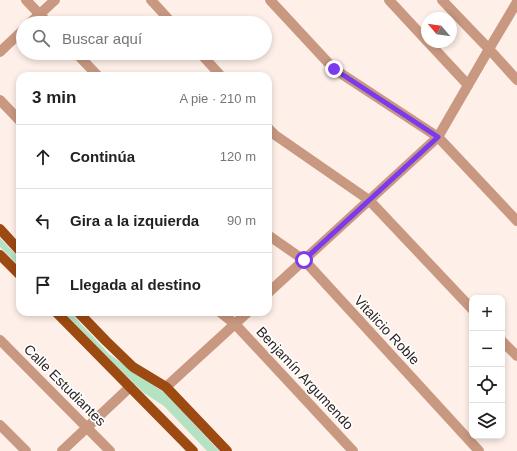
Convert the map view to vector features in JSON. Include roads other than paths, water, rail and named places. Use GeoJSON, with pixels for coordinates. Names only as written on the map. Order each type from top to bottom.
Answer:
{"type":"FeatureCollection","features":[{"type":"Feature","properties":{"kind":"main road"},"geometry":{"type":"LineString","coordinates":[[0,229],[16,246]]}},
{"type":"Feature","properties":{"kind":"main road"},"geometry":{"type":"LineString","coordinates":[[0,254],[16,271]]}},
{"type":"Feature","properties":{"kind":"main road"},"geometry":{"type":"LineString","coordinates":[[60,316],[193,451]]}},
{"type":"Feature","properties":{"kind":"main road"},"geometry":{"type":"LineString","coordinates":[[82,316],[133,367],[166,387],[227,451]]}},
{"type":"Feature","properties":{"kind":"street"},"geometry":{"type":"LineString","coordinates":[[26,0],[39,14],[54,0]]}},
{"type":"Feature","properties":{"kind":"street"},"geometry":{"type":"LineString","coordinates":[[151,0],[166,16]]}},
{"type":"Feature","properties":{"kind":"street"},"geometry":{"type":"LineString","coordinates":[[270,0],[334,69],[438,137],[517,221]]}},
{"type":"Feature","properties":{"kind":"street"},"geometry":{"type":"LineString","coordinates":[[442,0],[517,80]]}},
{"type":"Feature","properties":{"kind":"street"},"geometry":{"type":"LineString","coordinates":[[395,2],[421,34]]}},
{"type":"Feature","properties":{"kind":"street"},"geometry":{"type":"LineString","coordinates":[[272,289],[438,137],[517,2]]}},
{"type":"Feature","properties":{"kind":"street"},"geometry":{"type":"LineString","coordinates":[[0,52],[16,37]]}},
{"type":"Feature","properties":{"kind":"street"},"geometry":{"type":"LineString","coordinates":[[433,48],[468,86]]}},
{"type":"Feature","properties":{"kind":"street"},"geometry":{"type":"LineString","coordinates":[[83,60],[94,72]]}},
{"type":"Feature","properties":{"kind":"street"},"geometry":{"type":"LineString","coordinates":[[206,60],[217,72]]}},
{"type":"Feature","properties":{"kind":"street"},"geometry":{"type":"LineString","coordinates":[[0,100],[16,117]]}},
{"type":"Feature","properties":{"kind":"street"},"geometry":{"type":"LineString","coordinates":[[272,132],[369,200],[469,306]]}},
{"type":"Feature","properties":{"kind":"street","name":"Vitalicio Roble"},"geometry":{"type":"LineString","coordinates":[[272,238],[304,260],[479,451]]}},
{"type":"Feature","properties":{"kind":"street","name":"Benjamín Argumendo"},"geometry":{"type":"LineString","coordinates":[[225,316],[235,324],[353,451]]}},
{"type":"Feature","properties":{"kind":"street"},"geometry":{"type":"LineString","coordinates":[[166,387],[244,316]]}},
{"type":"Feature","properties":{"kind":"street","name":"Calle Estudiantes"},"geometry":{"type":"LineString","coordinates":[[0,340],[110,451]]}},
{"type":"Feature","properties":{"kind":"street"},"geometry":{"type":"LineString","coordinates":[[505,344],[517,356]]}},
{"type":"Feature","properties":{"kind":"street"},"geometry":{"type":"LineString","coordinates":[[62,451],[130,388]]}},
{"type":"Feature","properties":{"kind":"street"},"geometry":{"type":"LineString","coordinates":[[0,425],[26,451]]}}]}
